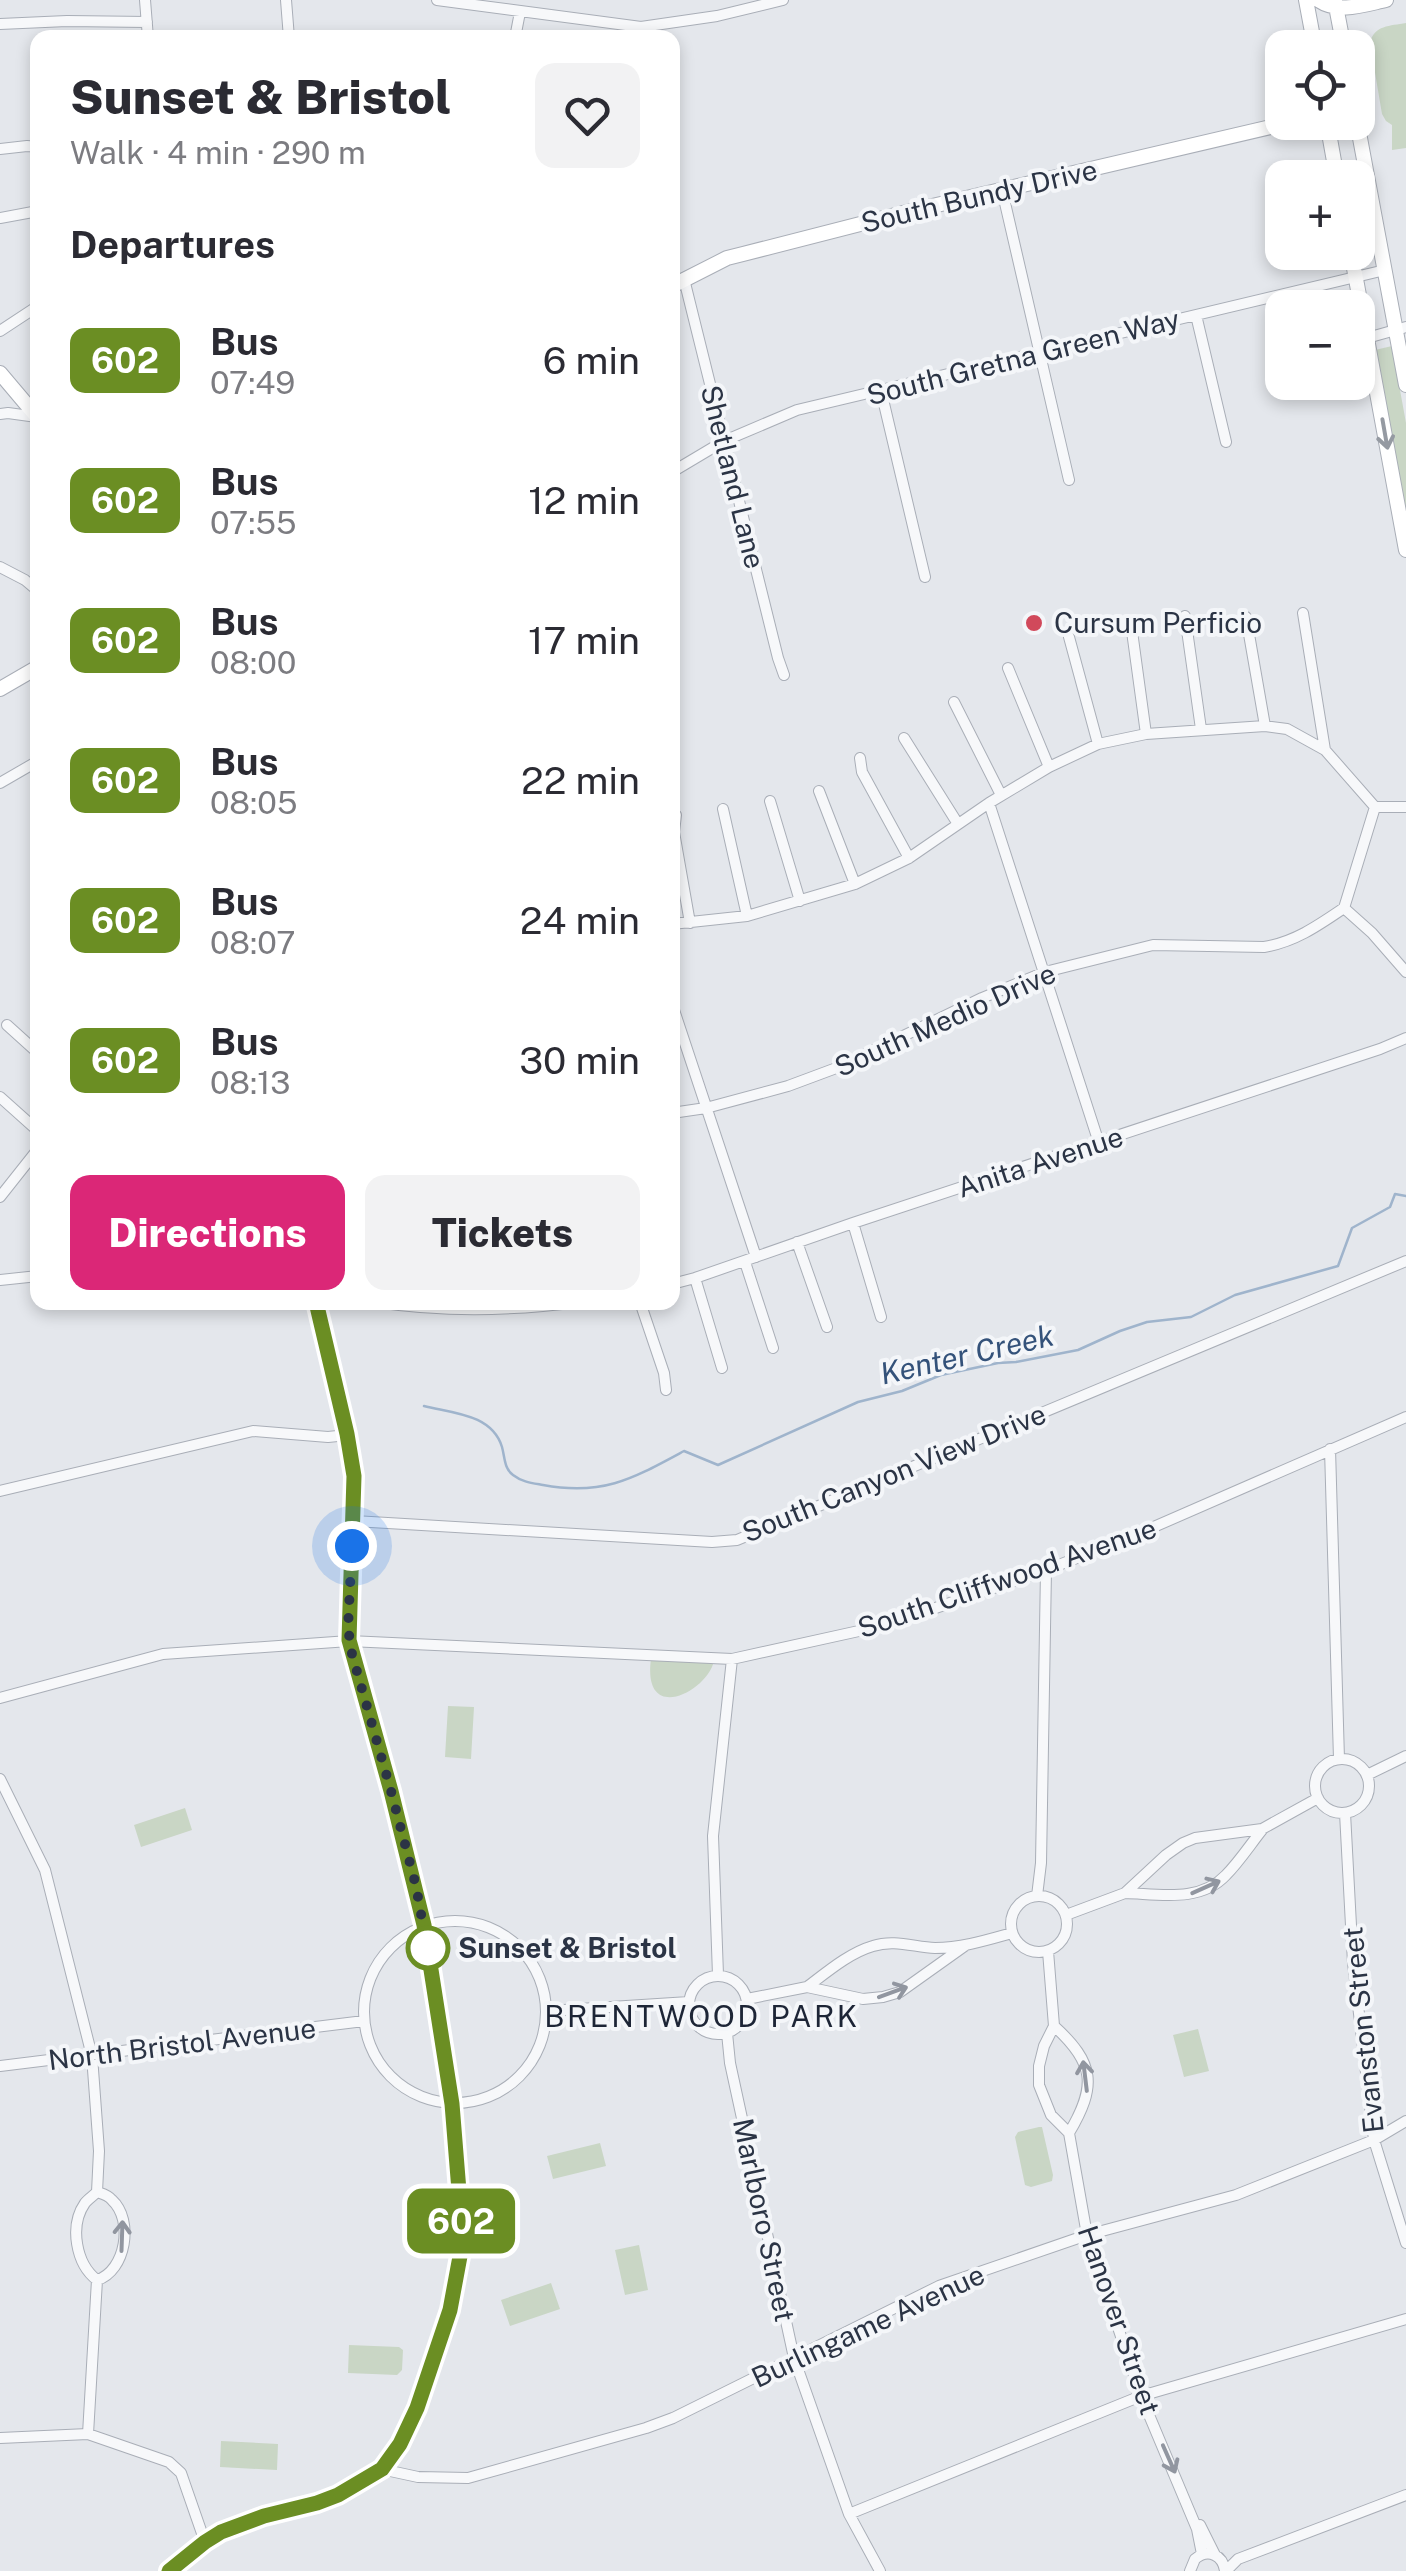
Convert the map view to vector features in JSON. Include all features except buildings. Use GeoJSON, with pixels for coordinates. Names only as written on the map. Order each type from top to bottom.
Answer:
{"type":"FeatureCollection","features":[{"type":"Feature","properties":{"kind":"main road"},"geometry":{"type":"LineString","coordinates":[[1306,0],[1311,30]]}},
{"type":"Feature","properties":{"kind":"main road"},"geometry":{"type":"LineString","coordinates":[[1318,0],[1336,4],[1386,0]]}},
{"type":"Feature","properties":{"kind":"main road"},"geometry":{"type":"LineString","coordinates":[[1320,30],[1336,4]]}},
{"type":"Feature","properties":{"kind":"main road"},"geometry":{"type":"LineString","coordinates":[[1336,4],[1341,30]]}},
{"type":"Feature","properties":{"kind":"main road","name":"South Bundy Drive"},"geometry":{"type":"LineString","coordinates":[[680,281],[727,258],[1265,128]]}},
{"type":"Feature","properties":{"kind":"main road"},"geometry":{"type":"LineString","coordinates":[[1360,140],[1385,270],[1401,329],[1406,385]]}},
{"type":"Feature","properties":{"kind":"main road"},"geometry":{"type":"LineString","coordinates":[[1354,270],[1358,290]]}},
{"type":"Feature","properties":{"kind":"main road"},"geometry":{"type":"LineString","coordinates":[[0,373],[30,409]]}},
{"type":"Feature","properties":{"kind":"main road"},"geometry":{"type":"LineString","coordinates":[[1375,381],[1406,550]]}},
{"type":"Feature","properties":{"kind":"main road"},"geometry":{"type":"LineString","coordinates":[[0,689],[30,672]]}},
{"type":"Feature","properties":{"kind":"main road"},"geometry":{"type":"LineString","coordinates":[[169,2571],[221,2532],[338,2495],[382,2469],[409,2429],[459,2272],[462,2228],[452,2104],[424,1925],[349,1640],[354,1476],[318,1310]]}},
{"type":"Feature","properties":{"kind":"street"},"geometry":{"type":"LineString","coordinates":[[146,0],[148,30]]}},
{"type":"Feature","properties":{"kind":"street"},"geometry":{"type":"LineString","coordinates":[[286,0],[288,30]]}},
{"type":"Feature","properties":{"kind":"street"},"geometry":{"type":"LineString","coordinates":[[438,0],[641,27],[717,16],[783,0]]}},
{"type":"Feature","properties":{"kind":"street"},"geometry":{"type":"LineString","coordinates":[[517,30],[520,12]]}},
{"type":"Feature","properties":{"kind":"street"},"geometry":{"type":"LineString","coordinates":[[0,24],[147,22]]}},
{"type":"Feature","properties":{"kind":"street"},"geometry":{"type":"LineString","coordinates":[[0,148],[30,147]]}},
{"type":"Feature","properties":{"kind":"street"},"geometry":{"type":"LineString","coordinates":[[1002,190],[1069,480]]}},
{"type":"Feature","properties":{"kind":"street"},"geometry":{"type":"LineString","coordinates":[[0,218],[30,212]]}},
{"type":"Feature","properties":{"kind":"street","name":"South Gretna Green Way"},"geometry":{"type":"LineString","coordinates":[[680,467],[724,441],[797,410],[1385,270]]}},
{"type":"Feature","properties":{"kind":"street","name":"Shetland Lane"},"geometry":{"type":"LineString","coordinates":[[680,289],[784,675]]}},
{"type":"Feature","properties":{"kind":"street"},"geometry":{"type":"LineString","coordinates":[[0,331],[30,311]]}},
{"type":"Feature","properties":{"kind":"street"},"geometry":{"type":"LineString","coordinates":[[1196,315],[1226,442]]}},
{"type":"Feature","properties":{"kind":"street"},"geometry":{"type":"LineString","coordinates":[[1375,336],[1401,329]]}},
{"type":"Feature","properties":{"kind":"street"},"geometry":{"type":"LineString","coordinates":[[881,392],[925,578]]}},
{"type":"Feature","properties":{"kind":"street"},"geometry":{"type":"LineString","coordinates":[[0,414],[30,417]]}},
{"type":"Feature","properties":{"kind":"street"},"geometry":{"type":"LineString","coordinates":[[0,567],[30,584]]}},
{"type":"Feature","properties":{"kind":"street"},"geometry":{"type":"LineString","coordinates":[[1303,613],[1325,750]]}},
{"type":"Feature","properties":{"kind":"street"},"geometry":{"type":"LineString","coordinates":[[1185,616],[1201,729]]}},
{"type":"Feature","properties":{"kind":"street"},"geometry":{"type":"LineString","coordinates":[[1246,617],[1265,726]]}},
{"type":"Feature","properties":{"kind":"street"},"geometry":{"type":"LineString","coordinates":[[1131,624],[1146,734]]}},
{"type":"Feature","properties":{"kind":"street"},"geometry":{"type":"LineString","coordinates":[[1069,637],[1098,744]]}},
{"type":"Feature","properties":{"kind":"street"},"geometry":{"type":"LineString","coordinates":[[1008,668],[1049,766]]}},
{"type":"Feature","properties":{"kind":"street"},"geometry":{"type":"LineString","coordinates":[[954,702],[1001,796]]}},
{"type":"Feature","properties":{"kind":"street"},"geometry":{"type":"LineString","coordinates":[[680,924],[747,916],[855,884],[909,858],[1049,766],[1098,744],[1146,734],[1265,726],[1288,729],[1325,750],[1375,807],[1406,807]]}},
{"type":"Feature","properties":{"kind":"street"},"geometry":{"type":"LineString","coordinates":[[904,738],[958,824]]}},
{"type":"Feature","properties":{"kind":"street"},"geometry":{"type":"LineString","coordinates":[[860,758],[862,772],[909,858]]}},
{"type":"Feature","properties":{"kind":"street"},"geometry":{"type":"LineString","coordinates":[[0,783],[30,766]]}},
{"type":"Feature","properties":{"kind":"street"},"geometry":{"type":"LineString","coordinates":[[819,790],[855,884]]}},
{"type":"Feature","properties":{"kind":"street"},"geometry":{"type":"LineString","coordinates":[[770,801],[800,901]]}},
{"type":"Feature","properties":{"kind":"street"},"geometry":{"type":"LineString","coordinates":[[989,803],[1100,1143]]}},
{"type":"Feature","properties":{"kind":"street"},"geometry":{"type":"LineString","coordinates":[[1375,807],[1344,908],[1372,933],[1405,972]]}},
{"type":"Feature","properties":{"kind":"street"},"geometry":{"type":"LineString","coordinates":[[723,809],[747,916]]}},
{"type":"Feature","properties":{"kind":"street"},"geometry":{"type":"LineString","coordinates":[[680,866],[690,923]]}},
{"type":"Feature","properties":{"kind":"street","name":"South Medio Drive"},"geometry":{"type":"LineString","coordinates":[[680,1112],[788,1086],[839,1067],[1045,972],[1153,945],[1279,945],[1344,908]]}},
{"type":"Feature","properties":{"kind":"street"},"geometry":{"type":"LineString","coordinates":[[7,1024],[30,1046]]}},
{"type":"Feature","properties":{"kind":"street"},"geometry":{"type":"LineString","coordinates":[[680,1028],[773,1348]]}},
{"type":"Feature","properties":{"kind":"street","name":"Anita Avenue"},"geometry":{"type":"LineString","coordinates":[[680,1282],[1380,1050],[1406,1038]]}},
{"type":"Feature","properties":{"kind":"street"},"geometry":{"type":"LineString","coordinates":[[0,1097],[30,1125]]}},
{"type":"Feature","properties":{"kind":"street"},"geometry":{"type":"LineString","coordinates":[[0,1197],[30,1159]]}},
{"type":"Feature","properties":{"kind":"street"},"geometry":{"type":"LineString","coordinates":[[0,1174],[11,1184]]}},
{"type":"Feature","properties":{"kind":"street"},"geometry":{"type":"LineString","coordinates":[[853,1223],[880,1318]]}},
{"type":"Feature","properties":{"kind":"street"},"geometry":{"type":"LineString","coordinates":[[797,1242],[826,1327]]}},
{"type":"Feature","properties":{"kind":"street","name":"South Canyon View Drive"},"geometry":{"type":"LineString","coordinates":[[354,1521],[712,1542],[736,1540],[1406,1261]]}},
{"type":"Feature","properties":{"kind":"street"},"geometry":{"type":"LineString","coordinates":[[0,1280],[30,1277]]}},
{"type":"Feature","properties":{"kind":"street"},"geometry":{"type":"LineString","coordinates":[[695,1278],[722,1368]]}},
{"type":"Feature","properties":{"kind":"street"},"geometry":{"type":"LineString","coordinates":[[643,1310],[664,1372],[666,1390]]}},
{"type":"Feature","properties":{"kind":"street","name":"South Cliffwood Avenue"},"geometry":{"type":"LineString","coordinates":[[0,1698],[163,1654],[349,1640],[732,1659],[886,1625],[1046,1570],[1406,1417]]}},
{"type":"Feature","properties":{"kind":"street"},"geometry":{"type":"LineString","coordinates":[[0,1491],[252,1431],[328,1437],[347,1434]]}},
{"type":"Feature","properties":{"kind":"street"},"geometry":{"type":"LineString","coordinates":[[1330,1449],[1339,1759]]}},
{"type":"Feature","properties":{"kind":"street"},"geometry":{"type":"LineString","coordinates":[[1037,1896],[1041,1864],[1046,1570]]}},
{"type":"Feature","properties":{"kind":"street"},"geometry":{"type":"LineString","coordinates":[[718,1975],[713,1836],[732,1659]]}},
{"type":"Feature","properties":{"kind":"street"},"geometry":{"type":"LineString","coordinates":[[1367,1775],[1406,1756]]}},
{"type":"Feature","properties":{"kind":"street"},"geometry":{"type":"LineString","coordinates":[[1330,1761],[1356,1762],[1367,1775],[1366,1800],[1346,1813],[1329,1810],[1318,1798],[1315,1781],[1330,1761]]}},
{"type":"Feature","properties":{"kind":"street"},"geometry":{"type":"LineString","coordinates":[[0,1778],[45,1870],[92,2056],[98,2192],[85,2203],[76,2228],[80,2255],[90,2275],[98,2280]]}},
{"type":"Feature","properties":{"kind":"street"},"geometry":{"type":"LineString","coordinates":[[1125,1893],[1184,1842],[1262,1829],[1318,1798]]}},
{"type":"Feature","properties":{"kind":"street","name":"Evanston Street"},"geometry":{"type":"LineString","coordinates":[[1346,1813],[1353,1963],[1374,2140],[1406,2242]]}},
{"type":"Feature","properties":{"kind":"street"},"geometry":{"type":"LineString","coordinates":[[1066,1915],[1125,1893],[1181,1895],[1211,1887],[1225,1877],[1262,1829]]}},
{"type":"Feature","properties":{"kind":"street"},"geometry":{"type":"LineString","coordinates":[[1042,1896],[1057,1902],[1066,1915],[1066,1933],[1056,1948],[1048,1952],[1025,1949],[1012,1934],[1010,1922],[1024,1899],[1042,1896]]}},
{"type":"Feature","properties":{"kind":"street"},"geometry":{"type":"LineString","coordinates":[[461,1921],[507,1934],[529,1956],[541,1979],[548,2011],[541,2040],[512,2080],[474,2102],[452,2104],[405,2092],[391,2080],[373,2050],[364,2020],[376,1966],[403,1937],[424,1925],[461,1921]]}},
{"type":"Feature","properties":{"kind":"street"},"geometry":{"type":"LineString","coordinates":[[808,1987],[875,1945],[899,1943],[934,1948],[1012,1934]]}},
{"type":"Feature","properties":{"kind":"street"},"geometry":{"type":"LineString","coordinates":[[747,1999],[808,1987],[863,1999],[882,1998],[900,1992],[966,1945]]}},
{"type":"Feature","properties":{"kind":"street","name":"Hanover Street"},"geometry":{"type":"LineString","coordinates":[[1048,1952],[1054,2026],[1044,2046],[1039,2085],[1051,2116],[1068,2133],[1087,2235],[1141,2396],[1197,2529],[1193,2564],[1217,2556]]}},
{"type":"Feature","properties":{"kind":"street"},"geometry":{"type":"LineString","coordinates":[[710,1976],[734,1980],[747,1999],[746,2016],[735,2030],[727,2033],[710,2034],[692,2018],[689,2002],[695,1986],[710,1976]]}},
{"type":"Feature","properties":{"kind":"street"},"geometry":{"type":"LineString","coordinates":[[548,2011],[689,2002]]}},
{"type":"Feature","properties":{"kind":"street","name":"North Bristol Avenue"},"geometry":{"type":"LineString","coordinates":[[0,2066],[364,2020]]}},
{"type":"Feature","properties":{"kind":"street"},"geometry":{"type":"LineString","coordinates":[[1054,2026],[1073,2044],[1088,2076],[1087,2096],[1068,2133]]}},
{"type":"Feature","properties":{"kind":"street","name":"Marlboro Street"},"geometry":{"type":"LineString","coordinates":[[727,2033],[730,2064],[794,2358],[850,2514],[880,2571]]}},
{"type":"Feature","properties":{"kind":"street","name":"Burlingame Avenue"},"geometry":{"type":"LineString","coordinates":[[382,2469],[418,2478],[468,2478],[673,2418],[939,2286],[1087,2235],[1236,2195],[1374,2140],[1406,2121]]}},
{"type":"Feature","properties":{"kind":"street"},"geometry":{"type":"LineString","coordinates":[[98,2192],[116,2204],[123,2219],[124,2236],[116,2265],[107,2277],[98,2280]]}},
{"type":"Feature","properties":{"kind":"street"},"geometry":{"type":"LineString","coordinates":[[88,2434],[98,2280]]}},
{"type":"Feature","properties":{"kind":"street"},"geometry":{"type":"LineString","coordinates":[[850,2514],[1141,2396],[1406,2319]]}},
{"type":"Feature","properties":{"kind":"street"},"geometry":{"type":"LineString","coordinates":[[0,2438],[88,2434],[169,2462],[181,2473],[205,2542]]}},
{"type":"Feature","properties":{"kind":"street"},"geometry":{"type":"LineString","coordinates":[[1217,2556],[1238,2558],[1406,2495]]}},
{"type":"Feature","properties":{"kind":"street","name":"Hanover Street"},"geometry":{"type":"LineString","coordinates":[[1187,2502],[1226,2571]]}},
{"type":"Feature","properties":{"kind":"street"},"geometry":{"type":"LineString","coordinates":[[1226,2571],[1238,2558]]}},
{"type":"Feature","properties":{"kind":"green space"},"geometry":{"type":"Polygon","coordinates":[[[1406,23],[1406,148],[1392,150],[1392,125],[1382,114],[1375,73],[1375,34],[1406,23]]]}},
{"type":"Feature","properties":{"kind":"green space"},"geometry":{"type":"Polygon","coordinates":[[[1392,346],[1406,423],[1406,517],[1375,350],[1392,346]]]}},
{"type":"Feature","properties":{"kind":"green space"},"geometry":{"type":"Polygon","coordinates":[[[651,1659],[714,1661],[700,1683],[689,1691],[665,1697],[656,1692],[651,1679],[651,1659]]]}},
{"type":"Feature","properties":{"kind":"green space"},"geometry":{"type":"Polygon","coordinates":[[[448,1706],[474,1707],[471,1759],[445,1757],[448,1706]]]}},
{"type":"Feature","properties":{"kind":"green space"},"geometry":{"type":"Polygon","coordinates":[[[185,1808],[192,1830],[141,1847],[134,1825],[185,1808]]]}},
{"type":"Feature","properties":{"kind":"green space"},"geometry":{"type":"Polygon","coordinates":[[[1198,2029],[1209,2071],[1184,2077],[1173,2035],[1198,2029]]]}},
{"type":"Feature","properties":{"kind":"green space"},"geometry":{"type":"Polygon","coordinates":[[[1042,2127],[1052,2181],[1031,2187],[1025,2185],[1015,2137],[1018,2132],[1042,2127]]]}},
{"type":"Feature","properties":{"kind":"green space"},"geometry":{"type":"Polygon","coordinates":[[[600,2143],[606,2166],[553,2179],[547,2156],[600,2143]]]}},
{"type":"Feature","properties":{"kind":"green space"},"geometry":{"type":"Polygon","coordinates":[[[639,2245],[648,2290],[625,2295],[615,2250],[639,2245]]]}},
{"type":"Feature","properties":{"kind":"green space"},"geometry":{"type":"Polygon","coordinates":[[[551,2283],[560,2309],[510,2326],[501,2300],[551,2283]]]}},
{"type":"Feature","properties":{"kind":"green space"},"geometry":{"type":"Polygon","coordinates":[[[349,2345],[399,2347],[403,2350],[402,2370],[397,2375],[348,2373],[349,2345]]]}},
{"type":"Feature","properties":{"kind":"green space"},"geometry":{"type":"Polygon","coordinates":[[[221,2441],[278,2444],[277,2470],[220,2467],[221,2441]]]}},
{"type":"Feature","properties":{"kind":"waterway","name":"Kenter Creek"},"geometry":{"type":"LineString","coordinates":[[424,1406],[470,1417],[490,1428],[497,1436],[510,1472],[531,1483],[564,1488],[616,1483],[684,1451],[718,1465],[858,1402],[902,1391],[941,1375],[1078,1350],[1147,1322],[1191,1317],[1235,1295],[1338,1266],[1352,1228],[1390,1207],[1395,1194],[1406,1196]]}},
{"type":"Feature","properties":{"kind":"bus line","name":"602"},"geometry":{"type":"LineString","coordinates":[[169,2571],[221,2532],[338,2495],[382,2469],[409,2429],[459,2272],[462,2228],[452,2104],[416,1886],[349,1640],[354,1476],[318,1310]]}},
{"type":"Feature","properties":{"kind":"place","name":"Cursum Perficio"},"geometry":{"type":"Point","coordinates":[1034,623]}},
{"type":"Feature","properties":{"kind":"place","name":"Sunset & Bristol"},"geometry":{"type":"Point","coordinates":[428,1948]}},
{"type":"Feature","properties":{"kind":"district","name":"BRENTWOOD PARK"},"geometry":{"type":"Point","coordinates":[702,2017]}},
{"type":"Feature","properties":{"kind":"route"},"geometry":{"type":"LineString","coordinates":[[352,1546],[349,1640],[416,1886],[430,1964],[428,1948]]}}]}
